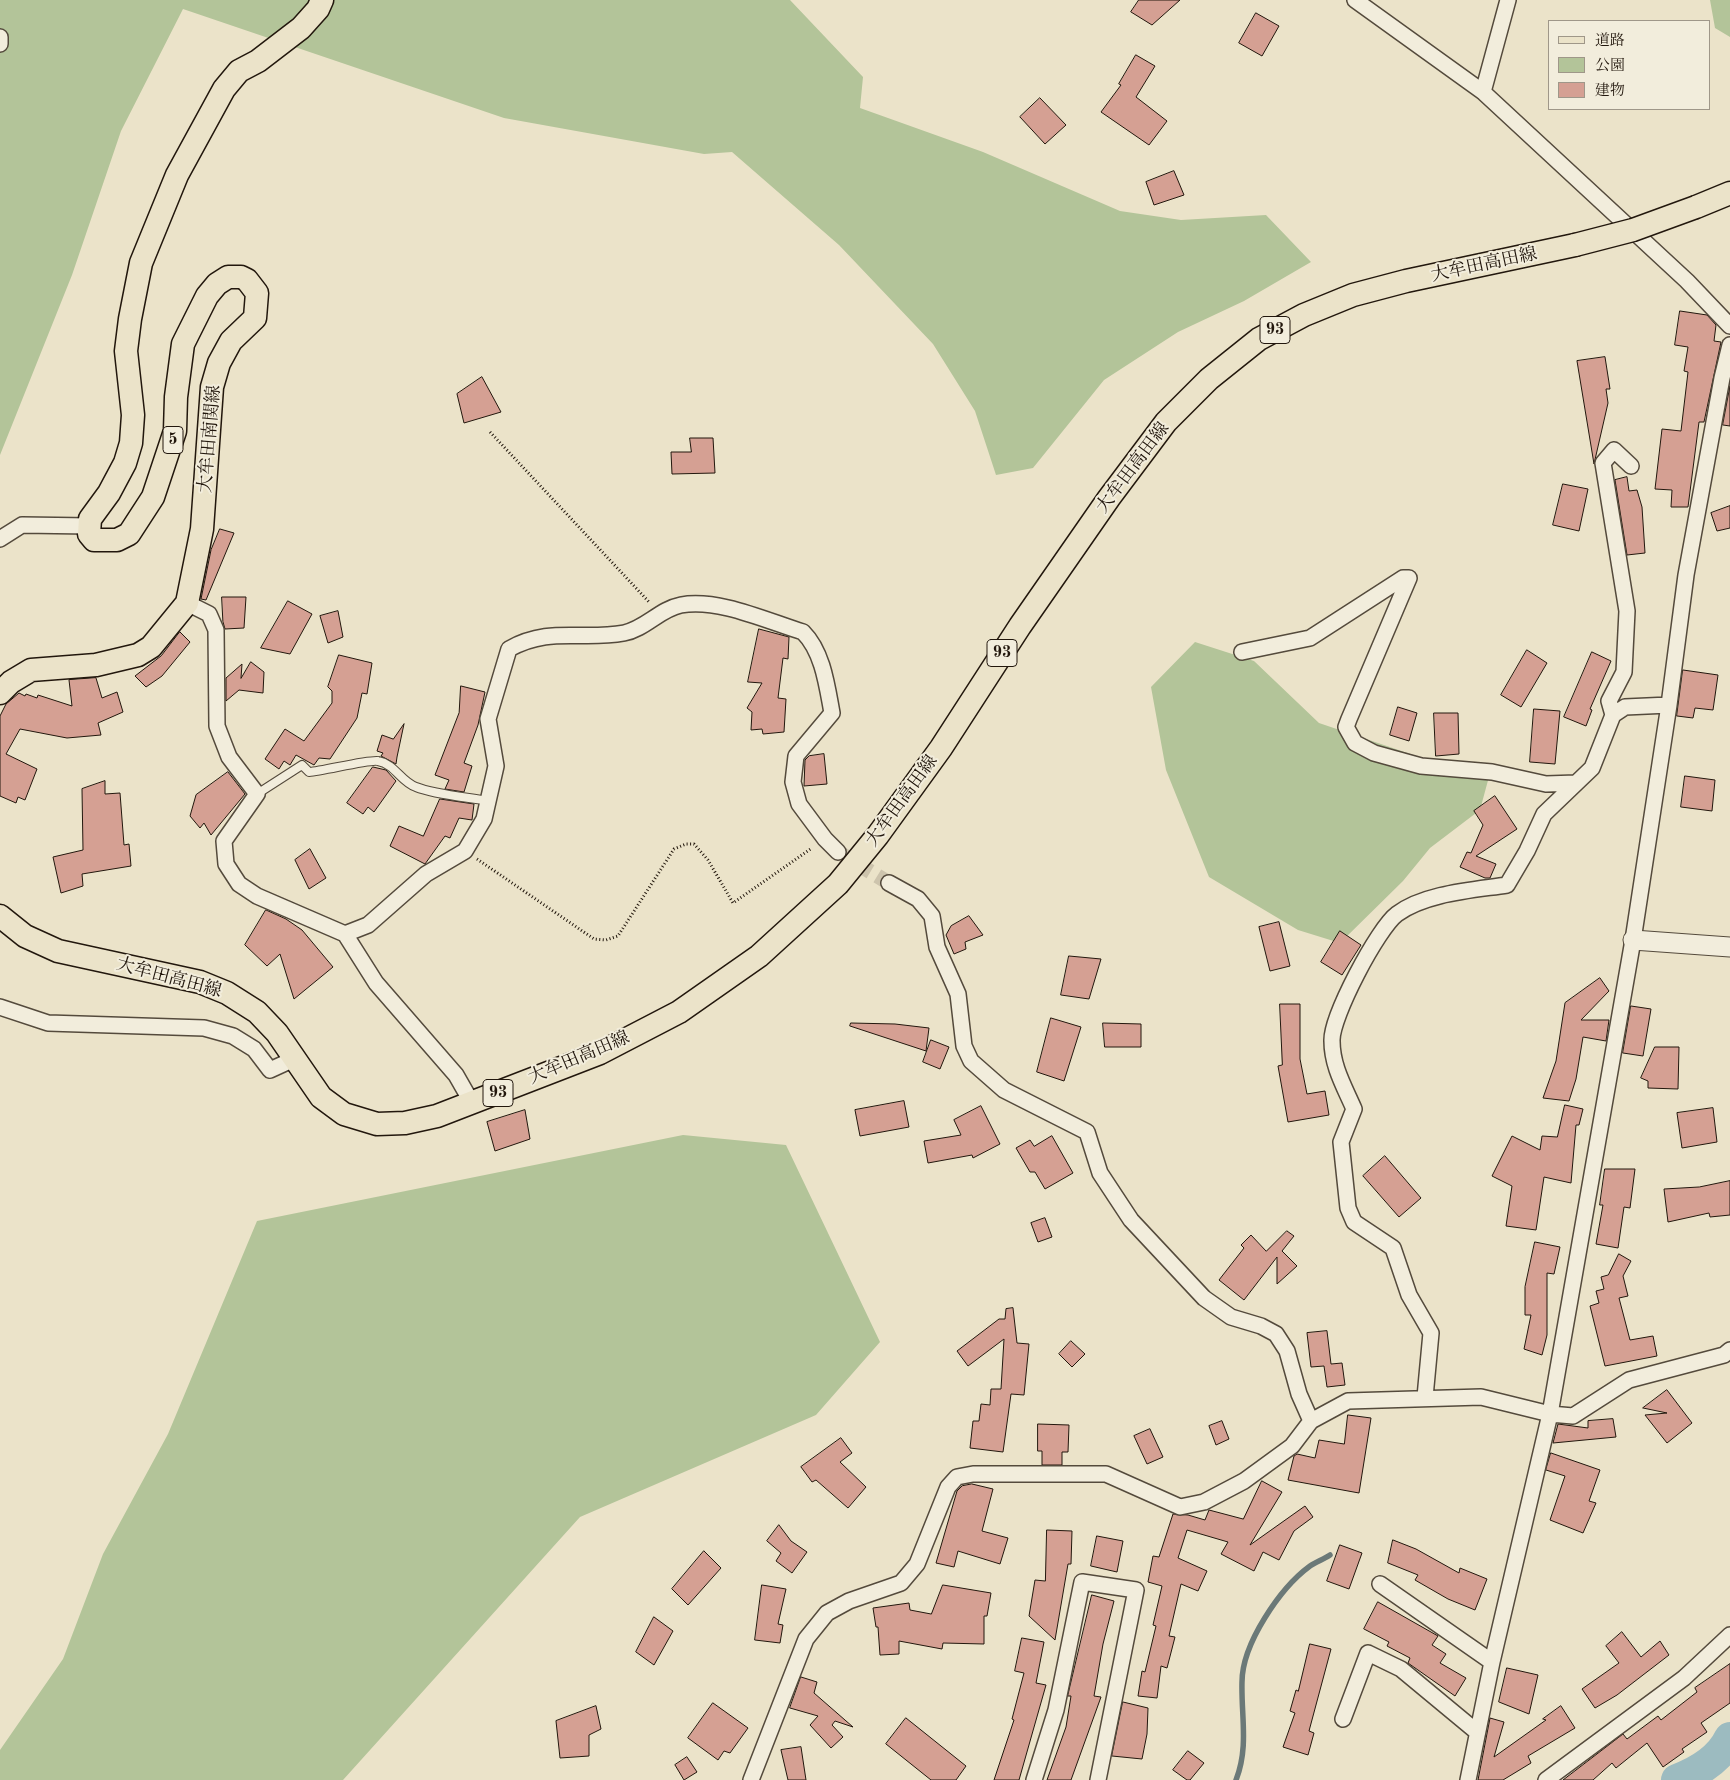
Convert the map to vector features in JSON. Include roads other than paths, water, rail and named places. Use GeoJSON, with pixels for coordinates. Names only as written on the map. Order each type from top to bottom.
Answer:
{"type":"FeatureCollection","features":[{"type":"Feature","properties":{"kind":"main road"},"geometry":{"type":"LineString","coordinates":[[90,526],[90,519],[109,493],[125,463],[131,443],[133,415],[126,351],[130,319],[141,263],[177,175],[208,115],[229,83],[240,71],[258,61],[301,28],[318,9],[322,0]]}},
{"type":"Feature","properties":{"kind":"main road","name":"大牟田高田線"},"geometry":{"type":"LineString","coordinates":[[0,916],[25,936],[58,951],[200,982],[227,993],[256,1012],[277,1033],[320,1097],[344,1114],[377,1124],[413,1122],[437,1116],[600,1053],[678,1012],[759,956],[838,884],[878,835],[941,748],[1066,560],[1109,498],[1166,422],[1209,379],[1259,339],[1304,315],[1353,295],[1406,281],[1575,245],[1633,230],[1730,193]]}},
{"type":"Feature","properties":{"kind":"main road","name":"大牟田南関線"},"geometry":{"type":"LineString","coordinates":[[0,693],[11,682],[31,670],[96,665],[138,656],[151,647],[187,603],[202,529],[212,387],[219,363],[231,341],[255,318],[257,293],[248,280],[241,277],[228,277],[217,284],[207,296],[183,344],[176,397],[175,431],[154,497],[129,534],[117,540],[94,540],[89,534],[90,526]]}},
{"type":"Feature","properties":{"kind":"street"},"geometry":{"type":"LineString","coordinates":[[1354,0],[1482,92],[1687,281],[1730,326]]}},
{"type":"Feature","properties":{"kind":"street"},"geometry":{"type":"LineString","coordinates":[[1482,92],[1508,0]]}},
{"type":"Feature","properties":{"kind":"street"},"geometry":{"type":"LineString","coordinates":[[0,37],[0,44]]}},
{"type":"Feature","properties":{"kind":"street"},"geometry":{"type":"LineString","coordinates":[[1468,1780],[1492,1662],[1550,1414],[1633,940],[1669,706],[1686,575],[1722,378],[1730,345]]}},
{"type":"Feature","properties":{"kind":"street"},"geometry":{"type":"LineString","coordinates":[[1613,716],[1609,701],[1624,672],[1628,611],[1603,463],[1614,450],[1631,466]]}},
{"type":"Feature","properties":{"kind":"street"},"geometry":{"type":"LineString","coordinates":[[0,539],[22,525],[90,526]]}},
{"type":"Feature","properties":{"kind":"street"},"geometry":{"type":"LineString","coordinates":[[1242,652],[1310,638],[1402,578],[1409,578],[1346,727],[1355,743],[1374,753],[1421,766],[1492,772],[1546,784],[1576,783]]}},
{"type":"Feature","properties":{"kind":"street"},"geometry":{"type":"LineString","coordinates":[[187,603],[209,614],[216,630],[217,726],[229,757],[257,794],[224,841],[226,864],[239,884],[257,896],[345,934],[376,983],[456,1074],[472,1103]]}},
{"type":"Feature","properties":{"kind":"street"},"geometry":{"type":"LineString","coordinates":[[345,934],[368,925],[426,874],[465,852],[484,819],[496,766],[488,719],[508,649],[525,640],[545,635],[623,633],[639,628],[680,605],[711,604],[803,632],[814,643],[828,688],[832,713],[796,756],[793,782],[799,804],[825,839],[838,852]]}},
{"type":"Feature","properties":{"kind":"street"},"geometry":{"type":"LineString","coordinates":[[1425,1397],[1431,1333],[1409,1295],[1392,1248],[1354,1222],[1348,1208],[1341,1142],[1354,1109],[1333,1063],[1332,1038],[1344,1003],[1374,943],[1397,914],[1424,901],[1507,885],[1528,851],[1544,814],[1592,768],[1613,716],[1625,707],[1669,706]]}},
{"type":"Feature","properties":{"kind":"street"},"geometry":{"type":"LineString","coordinates":[[889,883],[918,899],[932,916],[937,947],[958,994],[964,1046],[971,1060],[1004,1090],[1087,1132],[1100,1173],[1131,1220],[1204,1298],[1231,1317],[1261,1326],[1276,1334],[1287,1351],[1299,1394],[1311,1421]]}},
{"type":"Feature","properties":{"kind":"street"},"geometry":{"type":"LineString","coordinates":[[1633,940],[1730,947]]}},
{"type":"Feature","properties":{"kind":"street"},"geometry":{"type":"LineString","coordinates":[[0,1007],[48,1023],[204,1028],[233,1036],[254,1049],[270,1070],[294,1059]]}},
{"type":"Feature","properties":{"kind":"street"},"geometry":{"type":"LineString","coordinates":[[751,1780],[806,1639],[827,1613],[849,1601],[901,1584],[918,1564],[948,1487],[957,1477],[974,1474],[1106,1474],[1180,1507],[1204,1502],[1244,1481],[1292,1446],[1311,1421],[1348,1401],[1425,1397],[1482,1398],[1550,1414],[1573,1416],[1629,1380],[1724,1356],[1730,1350]]}},
{"type":"Feature","properties":{"kind":"street"},"geometry":{"type":"LineString","coordinates":[[1034,1780],[1056,1710],[1082,1582],[1136,1590],[1098,1780]]}},
{"type":"Feature","properties":{"kind":"street"},"geometry":{"type":"LineString","coordinates":[[1380,1584],[1492,1662]]}},
{"type":"Feature","properties":{"kind":"street"},"geometry":{"type":"LineString","coordinates":[[1546,1780],[1684,1678],[1730,1635]]}},
{"type":"Feature","properties":{"kind":"street"},"geometry":{"type":"LineString","coordinates":[[1343,1718],[1368,1653],[1402,1668],[1477,1732]]}},
{"type":"Feature","properties":{"kind":"lane"},"geometry":{"type":"LineString","coordinates":[[257,794],[302,765],[309,772],[328,771],[377,761],[393,768],[406,782],[417,788],[489,801]]}},
{"type":"Feature","properties":{"kind":"waterway"},"geometry":{"type":"LineString","coordinates":[[1236,1780],[1242,1756],[1244,1731],[1242,1682],[1248,1651],[1275,1602],[1298,1576],[1310,1566],[1330,1555]]}},
{"type":"Feature","properties":{"kind":"waterway"},"geometry":{"type":"LineString","coordinates":[[1677,1780],[1708,1764],[1726,1746],[1730,1738]]}},
{"type":"Feature","properties":{"kind":"tunnel"},"geometry":{"type":"LineString","coordinates":[[838,852],[889,883]]}}]}
